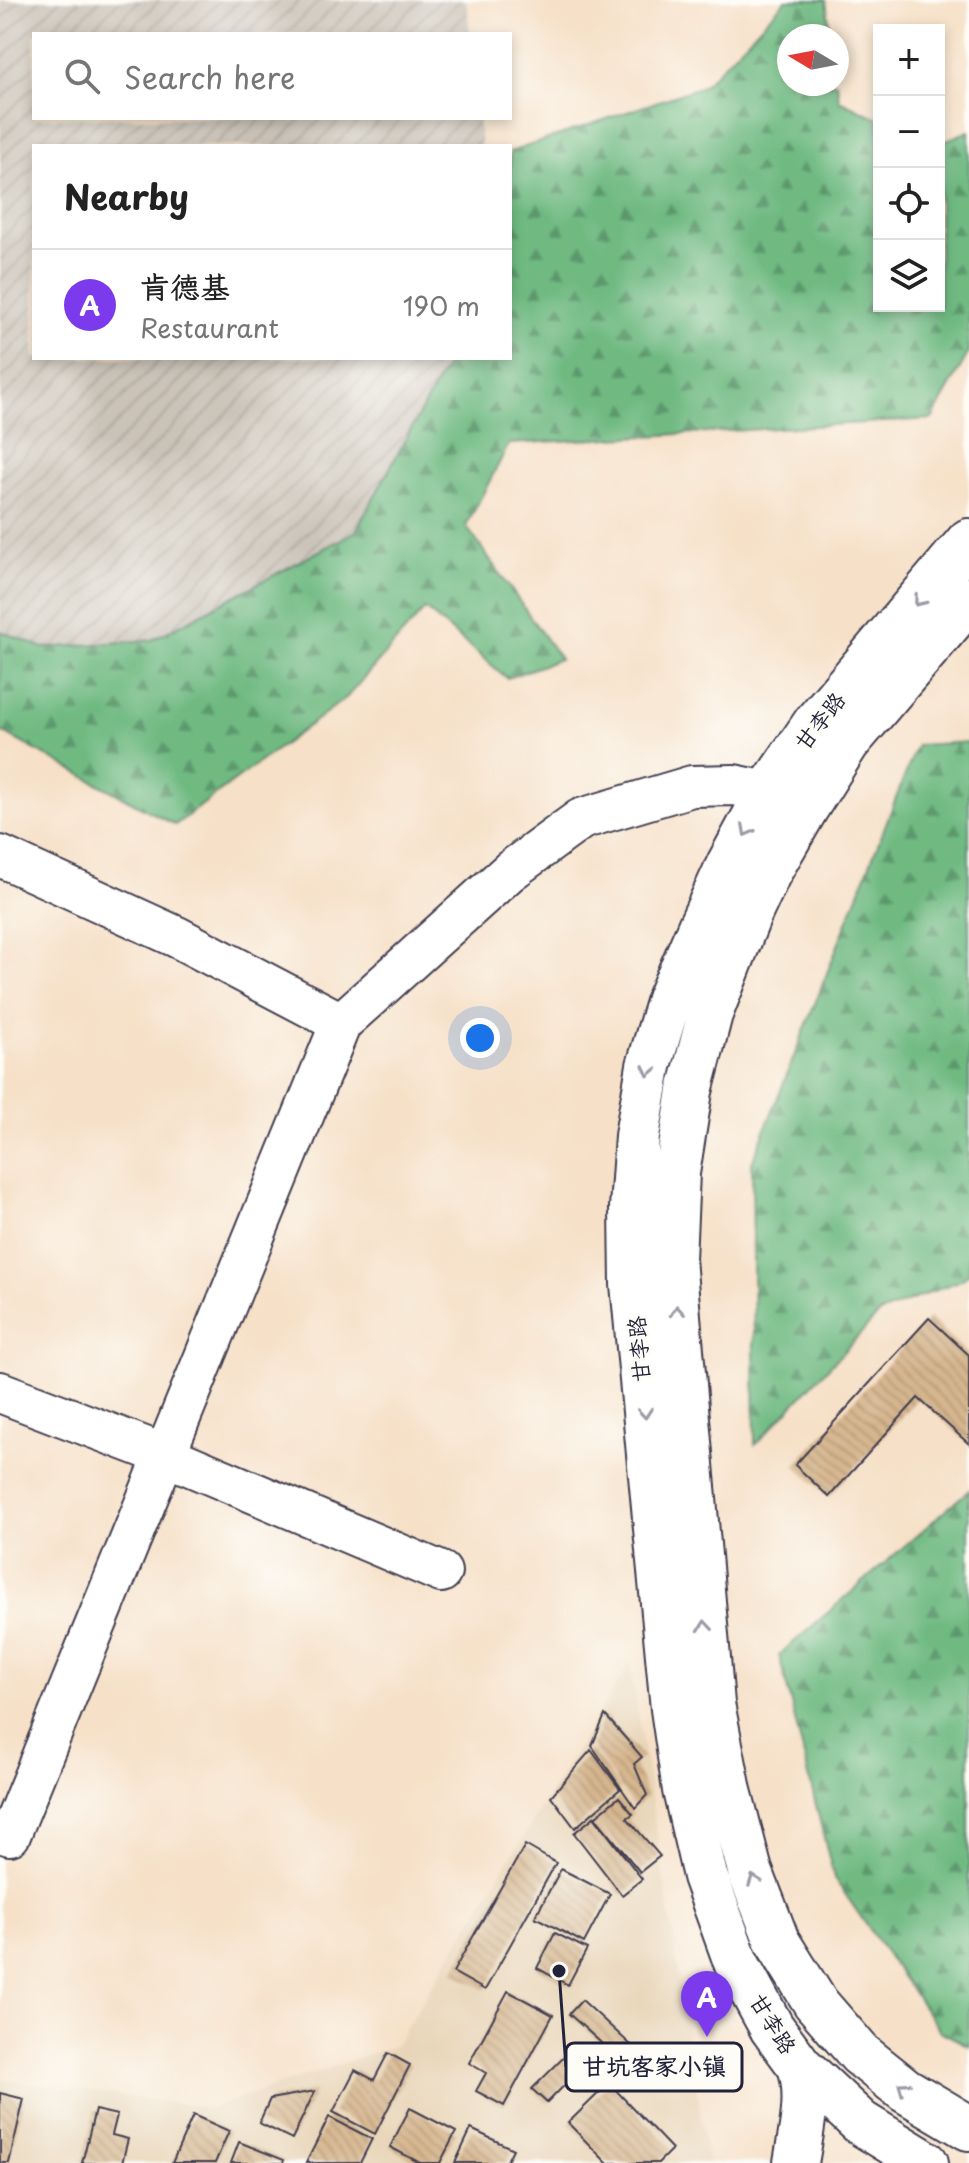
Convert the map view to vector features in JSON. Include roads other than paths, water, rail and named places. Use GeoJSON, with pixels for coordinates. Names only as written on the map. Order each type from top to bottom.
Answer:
{"type":"FeatureCollection","features":[{"type":"Feature","properties":{"kind":"main road","name":"甘李路"},"geometry":{"type":"LineString","coordinates":[[969,541],[816,722],[787,800],[769,872],[737,942],[710,1014],[690,1091],[677,1173],[673,1259],[712,1704],[729,1791],[750,1871],[777,1941],[815,2002],[860,2054],[905,2090],[969,2128]]}},
{"type":"Feature","properties":{"kind":"main road","name":"甘李路"},"geometry":{"type":"LineString","coordinates":[[926,2163],[861,2123],[800,2066],[772,2028],[736,1962],[705,1876],[685,1790],[673,1709],[633,1284],[632,1208],[637,1136],[649,1066],[669,999],[729,864],[787,800],[847,743],[969,600]]}},
{"type":"Feature","properties":{"kind":"main road"},"geometry":{"type":"LineString","coordinates":[[796,2163],[805,2102],[805,2082],[800,2066]]}},
{"type":"Feature","properties":{"kind":"street"},"geometry":{"type":"LineString","coordinates":[[0,1832],[10,1835],[341,1023],[510,871],[581,819],[692,786],[734,785],[787,800]]}},
{"type":"Feature","properties":{"kind":"street"},"geometry":{"type":"LineString","coordinates":[[0,856],[177,937],[341,1023]]}},
{"type":"Feature","properties":{"kind":"street"},"geometry":{"type":"LineString","coordinates":[[0,1392],[165,1455],[441,1572]]}},
{"type":"Feature","properties":{"kind":"place","name":"甘坑客家小镇"},"geometry":{"type":"Point","coordinates":[559,1971]}},
{"type":"Feature","properties":{"kind":"place","name":"肯德基"},"geometry":{"type":"Point","coordinates":[707,2037]}}]}
